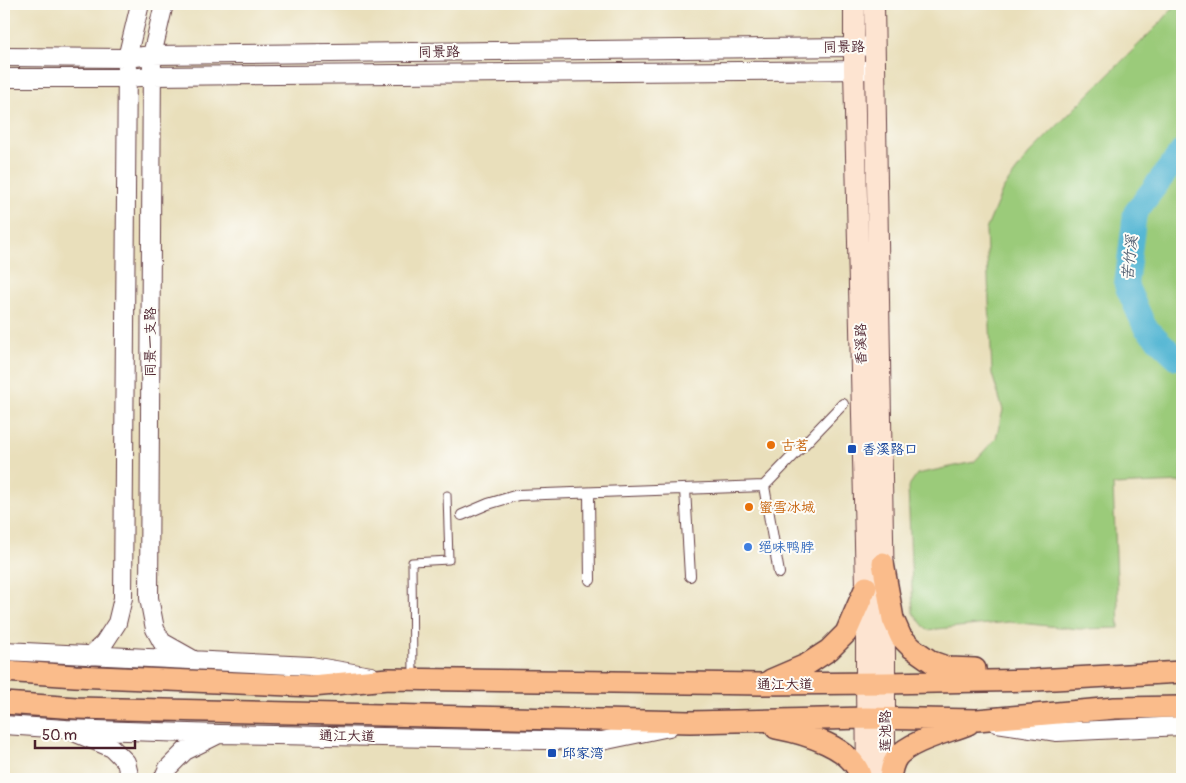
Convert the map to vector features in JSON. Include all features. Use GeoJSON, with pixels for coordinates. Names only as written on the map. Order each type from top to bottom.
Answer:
{"type":"FeatureCollection","features":[{"type":"Feature","properties":{"kind":"main road","name":"香溪路"},"geometry":{"type":"LineString","coordinates":[[854,4],[866,587],[875,683]]}},
{"type":"Feature","properties":{"kind":"main road","name":"香溪路"},"geometry":{"type":"LineString","coordinates":[[874,4],[883,563],[875,683]]}},
{"type":"Feature","properties":{"kind":"main road"},"geometry":{"type":"LineString","coordinates":[[883,563],[893,619],[902,637],[912,648],[932,662],[949,668],[1003,670],[1036,680]]}},
{"type":"Feature","properties":{"kind":"main road"},"geometry":{"type":"LineString","coordinates":[[762,684],[806,665],[829,650],[846,633],[866,587]]}},
{"type":"Feature","properties":{"kind":"main road","name":"通江大道"},"geometry":{"type":"LineString","coordinates":[[4,671],[75,676],[312,686],[388,679],[762,684],[875,683],[1036,680],[1182,672]]}},
{"type":"Feature","properties":{"kind":"main road","name":"莲池路"},"geometry":{"type":"LineString","coordinates":[[867,779],[875,718],[875,683]]}},
{"type":"Feature","properties":{"kind":"main road","name":"通江大道"},"geometry":{"type":"LineString","coordinates":[[4,703],[77,708],[690,722],[875,718],[977,720],[1115,708],[1182,707]]}},
{"type":"Feature","properties":{"kind":"main road","name":"莲池路"},"geometry":{"type":"LineString","coordinates":[[875,718],[885,779]]}},
{"type":"Feature","properties":{"kind":"main road"},"geometry":{"type":"LineString","coordinates":[[890,779],[892,767],[897,757],[913,745],[977,720]]}},
{"type":"Feature","properties":{"kind":"main road"},"geometry":{"type":"LineString","coordinates":[[739,721],[788,731],[815,739],[834,748],[850,759],[860,774],[861,779]]}},
{"type":"Feature","properties":{"kind":"street","name":"同景一支路"},"geometry":{"type":"LineString","coordinates":[[90,656],[104,643],[117,623],[123,598],[127,58],[140,4]]}},
{"type":"Feature","properties":{"kind":"street","name":"同景一支路"},"geometry":{"type":"LineString","coordinates":[[164,4],[152,55],[149,598],[155,629],[162,642],[194,660]]}},
{"type":"Feature","properties":{"kind":"street","name":"同景路"},"geometry":{"type":"LineString","coordinates":[[4,57],[127,58],[152,55],[875,46]]}},
{"type":"Feature","properties":{"kind":"street"},"geometry":{"type":"LineString","coordinates":[[4,78],[875,70]]}},
{"type":"Feature","properties":{"kind":"street"},"geometry":{"type":"LineString","coordinates":[[462,515],[488,504],[518,495],[764,486],[843,404]]}},
{"type":"Feature","properties":{"kind":"street"},"geometry":{"type":"LineString","coordinates":[[764,486],[779,573]]}},
{"type":"Feature","properties":{"kind":"street"},"geometry":{"type":"LineString","coordinates":[[685,489],[690,576]]}},
{"type":"Feature","properties":{"kind":"street"},"geometry":{"type":"LineString","coordinates":[[589,493],[590,580]]}},
{"type":"Feature","properties":{"kind":"street","name":"通江大道"},"geometry":{"type":"LineString","coordinates":[[4,651],[311,666],[388,679]]}},
{"type":"Feature","properties":{"kind":"street","name":"通江大道"},"geometry":{"type":"LineString","coordinates":[[977,720],[1057,732],[1182,726]]}},
{"type":"Feature","properties":{"kind":"street","name":"通江大道"},"geometry":{"type":"LineString","coordinates":[[4,724],[66,729],[219,734],[602,741],[690,722]]}},
{"type":"Feature","properties":{"kind":"street"},"geometry":{"type":"LineString","coordinates":[[66,729],[112,748],[126,762],[130,779]]}},
{"type":"Feature","properties":{"kind":"street"},"geometry":{"type":"LineString","coordinates":[[163,779],[168,768],[186,751],[219,734]]}},
{"type":"Feature","properties":{"kind":"lane"},"geometry":{"type":"LineString","coordinates":[[413,680],[412,562],[449,560],[447,495]]}},
{"type":"Feature","properties":{"kind":"green space"},"geometry":{"type":"Polygon","coordinates":[[[1176,4],[1182,4],[1182,482],[1113,485],[1119,628],[1079,629],[1009,622],[927,630],[913,613],[908,487],[917,474],[974,462],[996,438],[1003,410],[992,374],[986,230],[1003,189],[1029,154],[1162,21],[1176,4]]]}},
{"type":"Feature","properties":{"kind":"green space"},"geometry":{"type":"Polygon","coordinates":[[[198,777],[356,779],[194,779],[198,777]]]}},
{"type":"Feature","properties":{"kind":"waterway","name":"苦竹溪"},"geometry":{"type":"LineString","coordinates":[[1182,151],[1135,213],[1126,285],[1145,327],[1177,358],[1182,358]]}},
{"type":"Feature","properties":{"kind":"place","name":"古茗"},"geometry":{"type":"Point","coordinates":[771,445]}},
{"type":"Feature","properties":{"kind":"place","name":"香溪路口"},"geometry":{"type":"Point","coordinates":[852,449]}},
{"type":"Feature","properties":{"kind":"place","name":"蜜雪冰城"},"geometry":{"type":"Point","coordinates":[749,507]}},
{"type":"Feature","properties":{"kind":"place","name":"绝味鸭脖"},"geometry":{"type":"Point","coordinates":[748,547]}},
{"type":"Feature","properties":{"kind":"place","name":"邱家湾"},"geometry":{"type":"Point","coordinates":[552,753]}}]}
